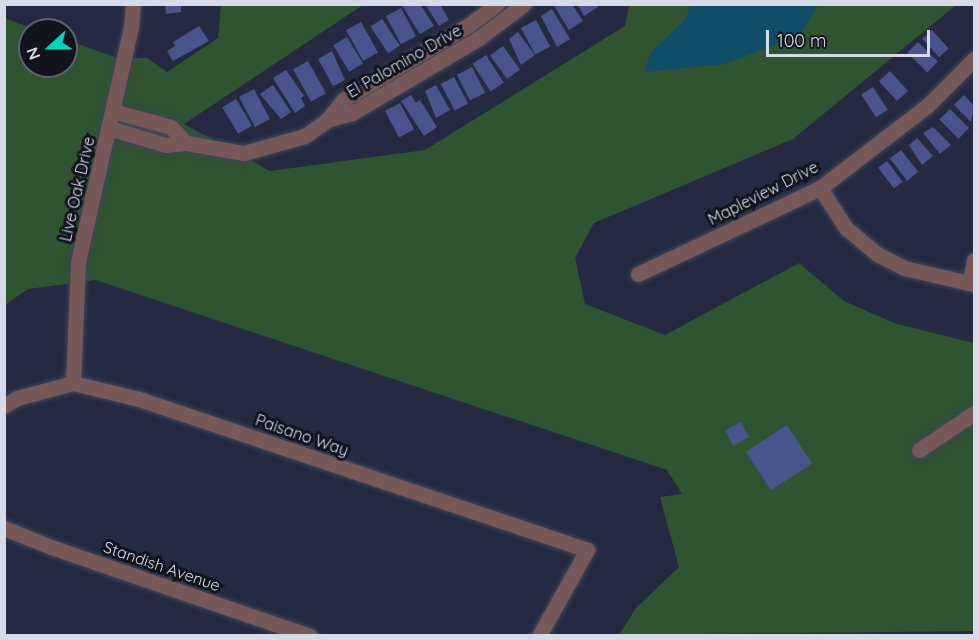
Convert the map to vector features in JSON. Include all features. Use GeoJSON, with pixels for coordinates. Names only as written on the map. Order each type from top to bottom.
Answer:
{"type":"FeatureCollection","features":[{"type":"Feature","properties":{"kind":"street","name":"Live Oak Drive"},"geometry":{"type":"LineString","coordinates":[[73,383],[78,262],[131,27],[133,4]]}},
{"type":"Feature","properties":{"kind":"street","name":"El Palomino Drive"},"geometry":{"type":"LineString","coordinates":[[327,120],[343,100],[469,25],[497,4]]}},
{"type":"Feature","properties":{"kind":"street","name":"El Palomino Drive"},"geometry":{"type":"LineString","coordinates":[[109,128],[156,142],[186,143],[244,153],[279,146],[327,120],[352,112],[479,38],[524,4]]}},
{"type":"Feature","properties":{"kind":"street","name":"Mapleview Drive"},"geometry":{"type":"LineString","coordinates":[[638,274],[819,188],[928,105],[975,59]]}},
{"type":"Feature","properties":{"kind":"street","name":"El Palomino Drive"},"geometry":{"type":"LineString","coordinates":[[112,111],[171,127],[186,143]]}},
{"type":"Feature","properties":{"kind":"street"},"geometry":{"type":"LineString","coordinates":[[156,142],[161,124]]}},
{"type":"Feature","properties":{"kind":"street"},"geometry":{"type":"LineString","coordinates":[[819,188],[846,228],[878,254],[904,268],[973,283],[975,260]]}},
{"type":"Feature","properties":{"kind":"street","name":"Paisano Way"},"geometry":{"type":"LineString","coordinates":[[4,406],[17,398],[73,383],[139,399],[587,550],[539,636]]}},
{"type":"Feature","properties":{"kind":"street"},"geometry":{"type":"LineString","coordinates":[[919,450],[975,413]]}},
{"type":"Feature","properties":{"kind":"street","name":"Standish Avenue"},"geometry":{"type":"LineString","coordinates":[[4,528],[51,548],[310,636]]}},
{"type":"Feature","properties":{"kind":"green space"},"geometry":{"type":"Polygon","coordinates":[[[221,5],[363,5],[184,124],[270,171],[425,150],[625,26],[629,5],[956,5],[793,139],[594,223],[575,258],[585,304],[665,335],[799,263],[844,301],[894,323],[974,343],[974,631],[619,635],[636,608],[679,567],[660,497],[682,494],[667,470],[96,280],[28,289],[5,305],[4,18],[18,23],[18,78],[78,78],[78,44],[118,58],[147,58],[167,72],[218,38],[221,5]]]}},
{"type":"Feature","properties":{"kind":"water"},"geometry":{"type":"Polygon","coordinates":[[[691,4],[818,5],[800,36],[724,64],[644,72],[651,52],[685,20],[691,4]]]}},
{"type":"Feature","properties":{"kind":"building"},"geometry":{"type":"Polygon","coordinates":[[[165,4],[181,4],[181,12],[166,14],[165,4]]]}},
{"type":"Feature","properties":{"kind":"building"},"geometry":{"type":"Polygon","coordinates":[[[401,4],[420,4],[434,26],[420,34],[401,4]]]}},
{"type":"Feature","properties":{"kind":"building"},"geometry":{"type":"Polygon","coordinates":[[[425,4],[443,4],[441,6],[449,20],[439,26],[425,4]]]}},
{"type":"Feature","properties":{"kind":"building"},"geometry":{"type":"Polygon","coordinates":[[[553,4],[572,4],[583,21],[569,30],[553,4]]]}},
{"type":"Feature","properties":{"kind":"building"},"geometry":{"type":"Polygon","coordinates":[[[577,4],[597,4],[598,7],[584,16],[577,4]]]}},
{"type":"Feature","properties":{"kind":"building"},"geometry":{"type":"Polygon","coordinates":[[[401,8],[416,36],[401,44],[386,16],[401,8]]]}},
{"type":"Feature","properties":{"kind":"building"},"geometry":{"type":"Polygon","coordinates":[[[552,9],[570,39],[557,47],[541,16],[552,9]]]}},
{"type":"Feature","properties":{"kind":"building"},"geometry":{"type":"Polygon","coordinates":[[[382,19],[400,46],[388,53],[370,27],[382,19]]]}},
{"type":"Feature","properties":{"kind":"building"},"geometry":{"type":"Polygon","coordinates":[[[536,20],[550,46],[535,54],[521,28],[536,20]]]}},
{"type":"Feature","properties":{"kind":"building"},"geometry":{"type":"Polygon","coordinates":[[[361,22],[378,53],[363,61],[346,30],[361,22]]]}},
{"type":"Feature","properties":{"kind":"building"},"geometry":{"type":"Polygon","coordinates":[[[199,26],[209,41],[173,61],[167,51],[175,46],[173,42],[199,26]]]}},
{"type":"Feature","properties":{"kind":"building"},"geometry":{"type":"Polygon","coordinates":[[[932,30],[949,49],[939,57],[922,39],[932,30]]]}},
{"type":"Feature","properties":{"kind":"building"},"geometry":{"type":"Polygon","coordinates":[[[518,32],[535,55],[521,65],[509,39],[518,32]]]}},
{"type":"Feature","properties":{"kind":"building"},"geometry":{"type":"Polygon","coordinates":[[[347,37],[363,64],[349,72],[333,45],[347,37]]]}},
{"type":"Feature","properties":{"kind":"building"},"geometry":{"type":"Polygon","coordinates":[[[918,42],[938,62],[927,72],[907,53],[918,42]]]}},
{"type":"Feature","properties":{"kind":"building"},"geometry":{"type":"Polygon","coordinates":[[[503,46],[520,69],[507,79],[490,55],[503,46]]]}},
{"type":"Feature","properties":{"kind":"building"},"geometry":{"type":"Polygon","coordinates":[[[332,51],[345,80],[333,86],[318,59],[332,51]]]}},
{"type":"Feature","properties":{"kind":"building"},"geometry":{"type":"Polygon","coordinates":[[[486,55],[504,83],[491,91],[473,64],[486,55]]]}},
{"type":"Feature","properties":{"kind":"building"},"geometry":{"type":"Polygon","coordinates":[[[308,61],[326,93],[311,102],[293,69],[308,61]]]}},
{"type":"Feature","properties":{"kind":"building"},"geometry":{"type":"Polygon","coordinates":[[[472,67],[485,93],[470,101],[457,75],[472,67]]]}},
{"type":"Feature","properties":{"kind":"building"},"geometry":{"type":"Polygon","coordinates":[[[286,70],[304,96],[301,98],[305,106],[295,113],[273,78],[286,70]]]}},
{"type":"Feature","properties":{"kind":"building"},"geometry":{"type":"Polygon","coordinates":[[[890,71],[908,91],[897,101],[879,81],[890,71]]]}},
{"type":"Feature","properties":{"kind":"building"},"geometry":{"type":"Polygon","coordinates":[[[454,77],[468,103],[455,111],[441,84],[454,77]]]}},
{"type":"Feature","properties":{"kind":"building"},"geometry":{"type":"Polygon","coordinates":[[[273,85],[291,112],[281,119],[260,94],[273,85]]]}},
{"type":"Feature","properties":{"kind":"building"},"geometry":{"type":"Polygon","coordinates":[[[436,85],[450,110],[436,118],[425,91],[436,85]]]}},
{"type":"Feature","properties":{"kind":"building"},"geometry":{"type":"Polygon","coordinates":[[[873,87],[888,110],[876,117],[861,95],[873,87]]]}},
{"type":"Feature","properties":{"kind":"building"},"geometry":{"type":"Polygon","coordinates":[[[254,89],[270,119],[255,127],[239,97],[254,89]]]}},
{"type":"Feature","properties":{"kind":"building"},"geometry":{"type":"Polygon","coordinates":[[[411,95],[416,103],[420,100],[437,127],[424,136],[401,101],[411,95]]]}},
{"type":"Feature","properties":{"kind":"building"},"geometry":{"type":"Polygon","coordinates":[[[964,95],[974,106],[971,122],[954,105],[964,95]]]}},
{"type":"Feature","properties":{"kind":"building"},"geometry":{"type":"Polygon","coordinates":[[[236,99],[252,126],[238,134],[222,107],[236,99]]]}},
{"type":"Feature","properties":{"kind":"building"},"geometry":{"type":"Polygon","coordinates":[[[400,103],[414,129],[399,137],[385,111],[400,103]]]}},
{"type":"Feature","properties":{"kind":"building"},"geometry":{"type":"Polygon","coordinates":[[[950,109],[969,128],[958,139],[939,120],[950,109]]]}},
{"type":"Feature","properties":{"kind":"building"},"geometry":{"type":"Polygon","coordinates":[[[933,127],[951,145],[940,154],[923,133],[933,127]]]}},
{"type":"Feature","properties":{"kind":"building"},"geometry":{"type":"Polygon","coordinates":[[[917,138],[933,156],[922,165],[909,145],[917,138]]]}},
{"type":"Feature","properties":{"kind":"building"},"geometry":{"type":"Polygon","coordinates":[[[901,150],[918,172],[907,181],[890,159],[901,150]]]}},
{"type":"Feature","properties":{"kind":"building"},"geometry":{"type":"Polygon","coordinates":[[[887,161],[903,182],[894,188],[878,168],[887,161]]]}},
{"type":"Feature","properties":{"kind":"building"},"geometry":{"type":"Polygon","coordinates":[[[741,422],[749,437],[733,445],[725,430],[741,422]]]}},
{"type":"Feature","properties":{"kind":"building"},"geometry":{"type":"Polygon","coordinates":[[[787,425],[812,464],[771,490],[746,452],[787,425]]]}}]}
